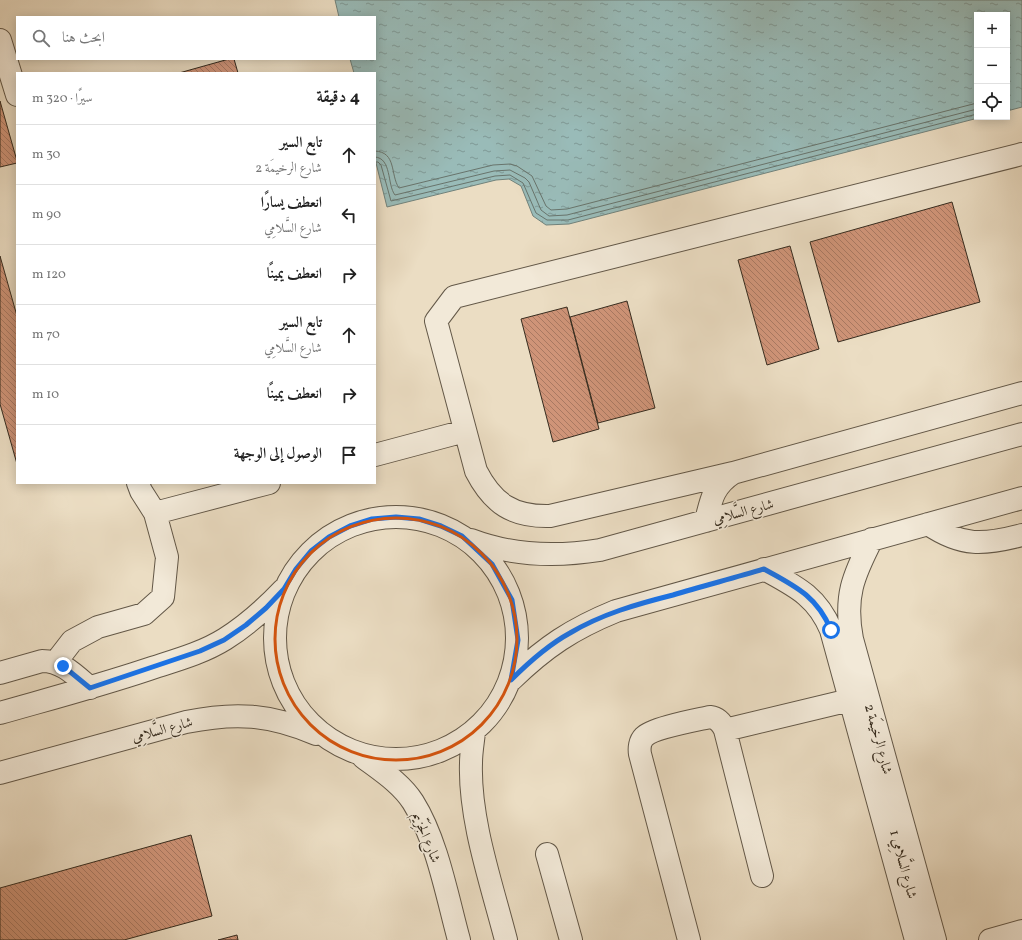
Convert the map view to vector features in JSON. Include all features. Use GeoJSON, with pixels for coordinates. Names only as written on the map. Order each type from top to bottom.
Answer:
{"type":"FeatureCollection","features":[{"type":"Feature","properties":{"kind":"street"},"geometry":{"type":"LineString","coordinates":[[0,40],[16,92]]}},
{"type":"Feature","properties":{"kind":"street"},"geometry":{"type":"LineString","coordinates":[[1022,154],[454,297],[436,320],[476,471],[483,485],[493,497],[505,506],[519,513],[535,516],[550,516],[733,474],[1022,393]]}},
{"type":"Feature","properties":{"kind":"street"},"geometry":{"type":"LineString","coordinates":[[376,455],[465,431]]}},
{"type":"Feature","properties":{"kind":"street","name":"شارع السَّلامِي"},"geometry":{"type":"LineString","coordinates":[[462,536],[482,544],[528,554],[576,554],[600,550],[1022,434]]}},
{"type":"Feature","properties":{"kind":"street"},"geometry":{"type":"LineString","coordinates":[[706,521],[715,491],[720,484],[733,474]]}},
{"type":"Feature","properties":{"kind":"street"},"geometry":{"type":"LineString","coordinates":[[56,663],[72,641],[98,627],[144,614],[163,597],[167,557],[155,513],[141,491],[138,484]]}},
{"type":"Feature","properties":{"kind":"street"},"geometry":{"type":"LineString","coordinates":[[155,513],[265,484]]}},
{"type":"Feature","properties":{"kind":"street"},"geometry":{"type":"LineString","coordinates":[[284,589],[274,629],[278,670],[295,708],[324,737],[360,756],[383,760],[415,758],[446,749],[474,732],[496,708],[511,680],[529,662],[549,646],[592,621],[616,611],[640,604],[1022,498]]}},
{"type":"Feature","properties":{"kind":"street"},"geometry":{"type":"LineString","coordinates":[[0,713],[90,688],[188,656],[224,640],[251,621],[266,608],[284,589],[296,569],[311,551],[329,537],[350,526],[365,521],[396,517],[419,519],[441,526],[462,536],[492,564],[512,600],[518,640],[511,680]]}},
{"type":"Feature","properties":{"kind":"street"},"geometry":{"type":"LineString","coordinates":[[928,524],[950,536],[974,542],[1000,541],[1022,535]]}},
{"type":"Feature","properties":{"kind":"street","name":"شارع الرخيمَة 2"},"geometry":{"type":"LineString","coordinates":[[872,539],[852,582],[848,608],[849,624],[935,940]]}},
{"type":"Feature","properties":{"kind":"street","name":"شارع الرخيمَة 2"},"geometry":{"type":"LineString","coordinates":[[764,569],[811,598],[826,618],[831,630],[916,940]]}},
{"type":"Feature","properties":{"kind":"street"},"geometry":{"type":"LineString","coordinates":[[0,673],[42,661],[56,663],[70,671],[90,688]]}},
{"type":"Feature","properties":{"kind":"street"},"geometry":{"type":"LineString","coordinates":[[725,730],[850,700]]}},
{"type":"Feature","properties":{"kind":"street","name":"شارع السَّلامِي"},"geometry":{"type":"LineString","coordinates":[[0,773],[209,717],[232,715],[255,716],[278,720],[324,737]]}},
{"type":"Feature","properties":{"kind":"street"},"geometry":{"type":"LineString","coordinates":[[689,940],[640,754],[640,744],[645,736],[654,731],[710,717],[721,723],[725,730],[762,876]]}},
{"type":"Feature","properties":{"kind":"street"},"geometry":{"type":"LineString","coordinates":[[474,732],[471,763],[477,827],[506,940]]}},
{"type":"Feature","properties":{"kind":"street","name":"شارع الجَزِّيم"},"geometry":{"type":"LineString","coordinates":[[360,756],[393,780],[413,801],[432,842],[459,940]]}},
{"type":"Feature","properties":{"kind":"street","name":"شارع السَّلامِي 1"},"geometry":{"type":"LineString","coordinates":[[875,791],[884,801],[889,812],[925,940]]}},
{"type":"Feature","properties":{"kind":"street"},"geometry":{"type":"LineString","coordinates":[[547,854],[571,940]]}},
{"type":"Feature","properties":{"kind":"street"},"geometry":{"type":"LineString","coordinates":[[990,940],[1022,931]]}},
{"type":"Feature","properties":{"kind":"highlighted area"},"geometry":{"type":"Polygon","coordinates":[[[396,517],[441,525],[462,536],[492,564],[512,599],[518,640],[511,680],[496,708],[474,732],[446,749],[415,759],[383,759],[360,756],[324,737],[295,708],[278,670],[274,629],[284,589],[311,551],[350,526],[396,517]]]}},
{"type":"Feature","properties":{"kind":"water"},"geometry":{"type":"Polygon","coordinates":[[[335,0],[1022,0],[1022,107],[1010,110],[1010,12],[974,12],[974,119],[569,224],[546,225],[533,216],[521,186],[509,179],[496,180],[387,207],[376,163],[376,72],[354,72],[350,60],[376,60],[376,16],[339,16],[335,0]]]}},
{"type":"Feature","properties":{"kind":"building"},"geometry":{"type":"Polygon","coordinates":[[[225,60],[234,60],[238,72],[183,72],[225,60]]]}},
{"type":"Feature","properties":{"kind":"building"},"geometry":{"type":"Polygon","coordinates":[[[0,101],[16,157],[16,163],[0,167],[0,101]]]}},
{"type":"Feature","properties":{"kind":"building"},"geometry":{"type":"Polygon","coordinates":[[[952,202],[980,302],[838,342],[810,242],[952,202]]]}},
{"type":"Feature","properties":{"kind":"building"},"geometry":{"type":"Polygon","coordinates":[[[790,246],[819,349],[767,365],[738,260],[790,246]]]}},
{"type":"Feature","properties":{"kind":"building"},"geometry":{"type":"Polygon","coordinates":[[[0,256],[16,312],[16,460],[0,404],[0,256]]]}},
{"type":"Feature","properties":{"kind":"building"},"geometry":{"type":"Polygon","coordinates":[[[627,301],[655,408],[598,423],[570,317],[627,301]]]}},
{"type":"Feature","properties":{"kind":"building"},"geometry":{"type":"Polygon","coordinates":[[[567,307],[599,429],[553,442],[521,319],[567,307]]]}},
{"type":"Feature","properties":{"kind":"building"},"geometry":{"type":"Polygon","coordinates":[[[191,835],[212,916],[124,940],[0,940],[0,888],[191,835]]]}},
{"type":"Feature","properties":{"kind":"building"},"geometry":{"type":"Polygon","coordinates":[[[237,935],[238,940],[218,940],[237,935]]]}},
{"type":"Feature","properties":{"kind":"route"},"geometry":{"type":"LineString","coordinates":[[63,666],[90,688],[200,651],[224,640],[246,625],[266,608],[284,589],[296,569],[311,551],[329,537],[350,526],[372,519],[396,517],[419,519],[441,526],[462,536],[492,564],[512,600],[518,640],[511,680],[529,662],[549,646],[592,621],[616,611],[764,569],[811,598],[826,618],[831,630]]}}]}
